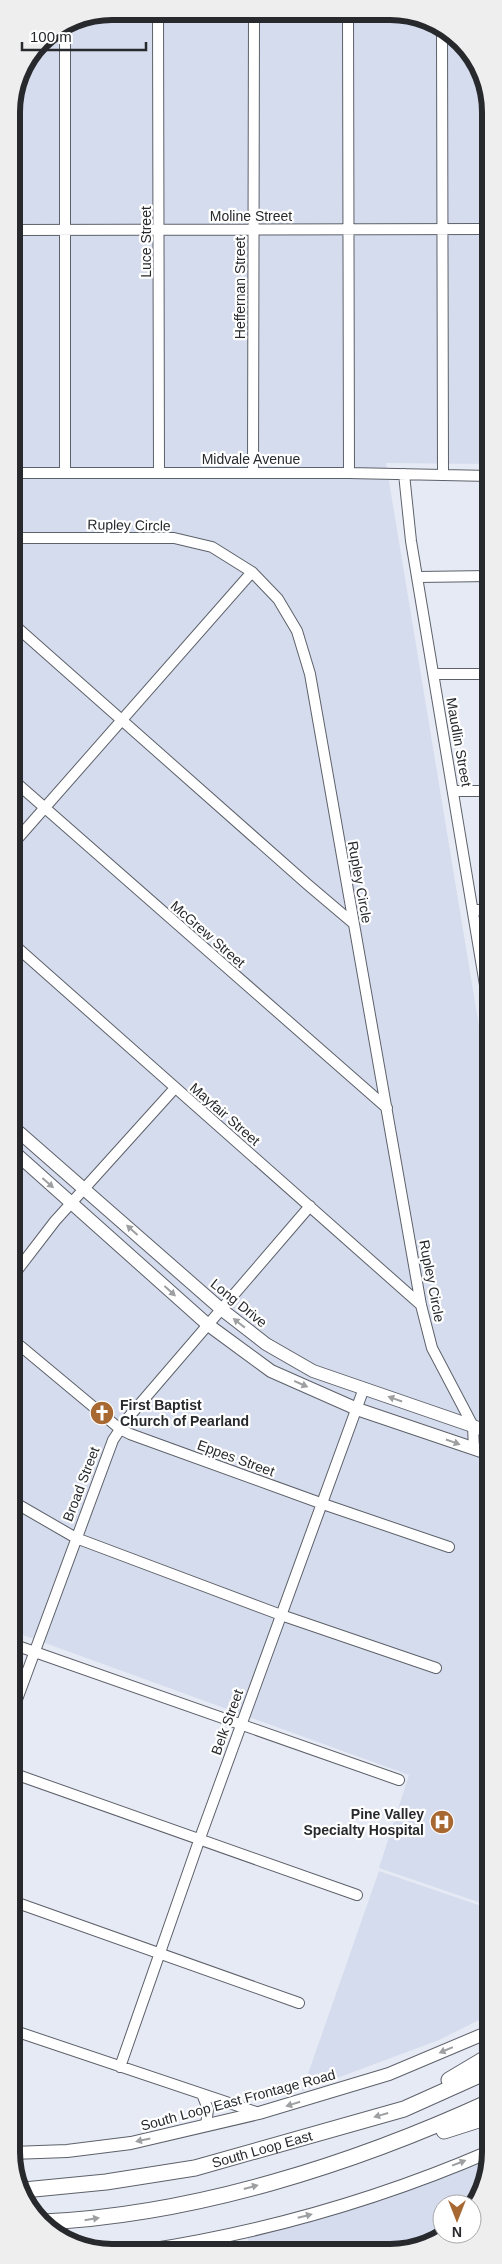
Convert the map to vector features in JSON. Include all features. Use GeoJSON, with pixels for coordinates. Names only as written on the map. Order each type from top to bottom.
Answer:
{"type":"FeatureCollection","features":[{"type":"Feature","properties":{"kind":"highway"},"geometry":{"type":"LineString","coordinates":[[404,2109],[482,2060]]}},
{"type":"Feature","properties":{"kind":"highway","name":"South Loop East"},"geometry":{"type":"LineString","coordinates":[[29,2190],[106,2182],[195,2168],[404,2109],[482,2074]]}},
{"type":"Feature","properties":{"kind":"highway"},"geometry":{"type":"LineString","coordinates":[[52,2222],[82,2220],[154,2209],[226,2194],[330,2165],[437,2126],[482,2105]]}},
{"type":"Feature","properties":{"kind":"highway"},"geometry":{"type":"LineString","coordinates":[[366,2152],[434,2134],[482,2119]]}},
{"type":"Feature","properties":{"kind":"main road","name":"Long Drive"},"geometry":{"type":"LineString","coordinates":[[20,1134],[221,1309],[266,1344],[313,1371],[482,1429]]}},
{"type":"Feature","properties":{"kind":"main road"},"geometry":{"type":"LineString","coordinates":[[20,1157],[207,1324],[271,1370],[357,1408],[482,1452]]}},
{"type":"Feature","properties":{"kind":"main road"},"geometry":{"type":"LineString","coordinates":[[143,1267],[158,1253]]}},
{"type":"Feature","properties":{"kind":"main road","name":"South Loop East Frontage Road"},"geometry":{"type":"LineString","coordinates":[[20,2153],[68,2152],[131,2143],[259,2113],[389,2074],[482,2033]]}},
{"type":"Feature","properties":{"kind":"main road"},"geometry":{"type":"LineString","coordinates":[[196,2244],[315,2213],[482,2156]]}},
{"type":"Feature","properties":{"kind":"street","name":"Luce Street"},"geometry":{"type":"LineString","coordinates":[[158,20],[159,473]]}},
{"type":"Feature","properties":{"kind":"street","name":"Heffernan Street"},"geometry":{"type":"LineString","coordinates":[[253,472],[254,20]]}},
{"type":"Feature","properties":{"kind":"street"},"geometry":{"type":"LineString","coordinates":[[348,20],[350,472]]}},
{"type":"Feature","properties":{"kind":"street"},"geometry":{"type":"LineString","coordinates":[[65,33],[65,472]]}},
{"type":"Feature","properties":{"kind":"street"},"geometry":{"type":"LineString","coordinates":[[442,36],[443,475]]}},
{"type":"Feature","properties":{"kind":"street","name":"Moline Street"},"geometry":{"type":"LineString","coordinates":[[20,230],[482,229]]}},
{"type":"Feature","properties":{"kind":"street","name":"Midvale Avenue"},"geometry":{"type":"LineString","coordinates":[[20,473],[350,472],[482,476]]}},
{"type":"Feature","properties":{"kind":"street","name":"Maudlin Street"},"geometry":{"type":"LineString","coordinates":[[404,474],[411,541],[482,966]]}},
{"type":"Feature","properties":{"kind":"street","name":"Rupley Circle"},"geometry":{"type":"LineString","coordinates":[[20,538],[174,538],[212,547],[252,572],[278,599],[298,632],[310,674],[421,1305],[432,1348],[473,1426],[474,1449]]}},
{"type":"Feature","properties":{"kind":"street"},"geometry":{"type":"LineString","coordinates":[[20,836],[252,572]]}},
{"type":"Feature","properties":{"kind":"street"},"geometry":{"type":"LineString","coordinates":[[418,577],[482,576]]}},
{"type":"Feature","properties":{"kind":"street"},"geometry":{"type":"LineString","coordinates":[[20,630],[353,923]]}},
{"type":"Feature","properties":{"kind":"street"},"geometry":{"type":"LineString","coordinates":[[434,674],[482,674]]}},
{"type":"Feature","properties":{"kind":"street","name":"McGrew Street"},"geometry":{"type":"LineString","coordinates":[[20,786],[387,1108]]}},
{"type":"Feature","properties":{"kind":"street"},"geometry":{"type":"LineString","coordinates":[[454,791],[482,791]]}},
{"type":"Feature","properties":{"kind":"street"},"geometry":{"type":"LineString","coordinates":[[473,910],[482,910]]}},
{"type":"Feature","properties":{"kind":"street","name":"Mayfair Street"},"geometry":{"type":"LineString","coordinates":[[20,950],[421,1305]]}},
{"type":"Feature","properties":{"kind":"street"},"geometry":{"type":"LineString","coordinates":[[20,1267],[83,1188],[175,1088]]}},
{"type":"Feature","properties":{"kind":"street","name":"Broad Street"},"geometry":{"type":"LineString","coordinates":[[20,1690],[113,1440],[120,1428],[207,1324],[310,1206]]}},
{"type":"Feature","properties":{"kind":"street","name":"Eppes Street"},"geometry":{"type":"LineString","coordinates":[[20,1346],[120,1428],[323,1504],[449,1547]]}},
{"type":"Feature","properties":{"kind":"street","name":"Belk Street"},"geometry":{"type":"LineString","coordinates":[[120,2067],[200,1838],[364,1388]]}},
{"type":"Feature","properties":{"kind":"street"},"geometry":{"type":"LineString","coordinates":[[20,1506],[76,1538],[281,1615],[436,1668]]}},
{"type":"Feature","properties":{"kind":"street"},"geometry":{"type":"LineString","coordinates":[[20,1647],[399,1780]]}},
{"type":"Feature","properties":{"kind":"street"},"geometry":{"type":"LineString","coordinates":[[20,1776],[357,1895]]}},
{"type":"Feature","properties":{"kind":"street"},"geometry":{"type":"LineString","coordinates":[[20,1904],[298,2003]]}},
{"type":"Feature","properties":{"kind":"street"},"geometry":{"type":"LineString","coordinates":[[20,2033],[259,2113]]}},
{"type":"Feature","properties":{"kind":"street"},"geometry":{"type":"LineString","coordinates":[[202,2094],[207,2102],[208,2109],[206,2126]]}},
{"type":"Feature","properties":{"kind":"shaded area"},"geometry":{"type":"Polygon","coordinates":[[[390,20],[414,23],[436,32],[463,56],[477,83],[482,112],[482,464],[386,463],[482,1045],[482,1903],[379,1868],[409,1775],[20,1634],[20,1125],[24,1120],[20,1117],[20,106],[23,88],[39,56],[51,43],[66,32],[77,27],[100,21],[390,20]]]}},
{"type":"Feature","properties":{"kind":"shaded area"},"geometry":{"type":"Polygon","coordinates":[[[379,1871],[482,1906],[482,2018],[439,2040],[302,2091],[379,1871]]]}},
{"type":"Feature","properties":{"kind":"shaded area"},"geometry":{"type":"Polygon","coordinates":[[[481,2164],[479,2176],[471,2194],[432,2194],[432,2233],[419,2239],[390,2244],[247,2244],[247,2236],[357,2206],[481,2164]]]}},
{"type":"Feature","properties":{"kind":"place","name":"First Baptist Church of Pearland"},"geometry":{"type":"Point","coordinates":[102,1413]}},
{"type":"Feature","properties":{"kind":"place","name":"Pine Valley Specialty Hospital"},"geometry":{"type":"Point","coordinates":[442,1822]}}]}
